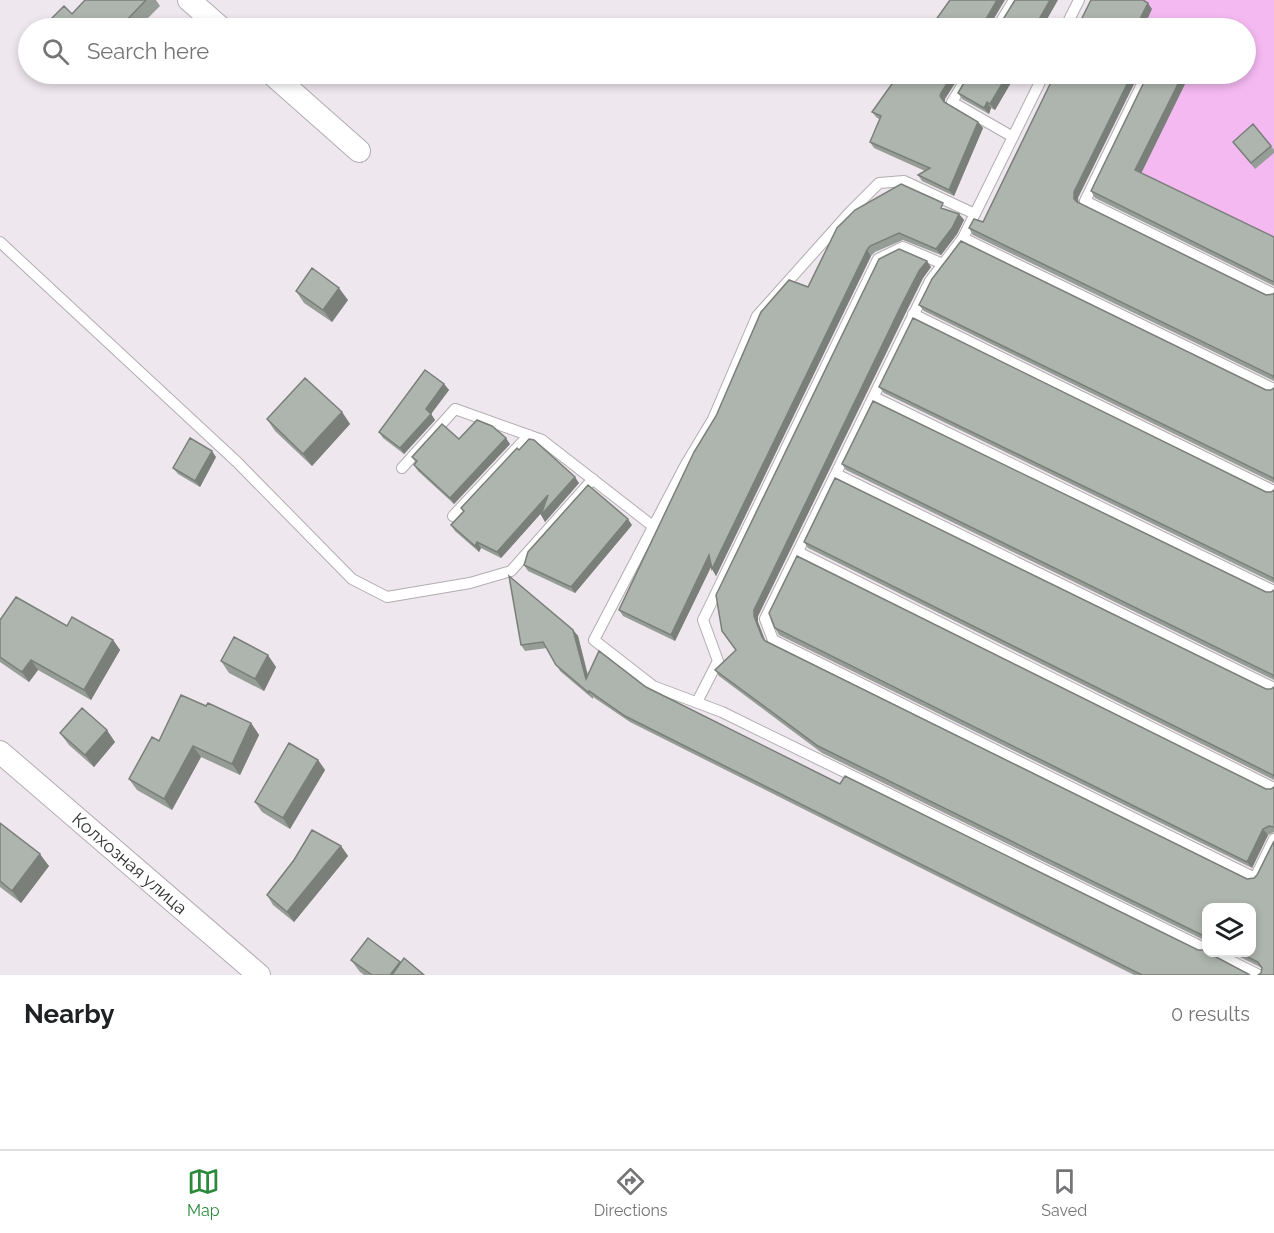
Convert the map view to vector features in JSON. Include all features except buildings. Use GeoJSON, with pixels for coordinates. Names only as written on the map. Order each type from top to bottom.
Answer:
{"type":"FeatureCollection","features":[{"type":"Feature","properties":{"kind":"street"},"geometry":{"type":"LineString","coordinates":[[189,0],[210,18]]}},
{"type":"Feature","properties":{"kind":"street"},"geometry":{"type":"LineString","coordinates":[[283,84],[359,151]]}},
{"type":"Feature","properties":{"kind":"street","name":"Колхозная улица"},"geometry":{"type":"LineString","coordinates":[[1,754],[260,975]]}},
{"type":"Feature","properties":{"kind":"lane"},"geometry":{"type":"LineString","coordinates":[[1003,18],[1014,0]]}},
{"type":"Feature","properties":{"kind":"lane"},"geometry":{"type":"LineString","coordinates":[[1070,18],[1079,0]]}},
{"type":"Feature","properties":{"kind":"lane"},"geometry":{"type":"LineString","coordinates":[[963,84],[952,102],[1012,137]]}},
{"type":"Feature","properties":{"kind":"lane"},"geometry":{"type":"LineString","coordinates":[[1039,84],[963,238],[930,281],[913,314],[765,619],[773,640],[1255,878],[1274,839]]}},
{"type":"Feature","properties":{"kind":"lane"},"geometry":{"type":"LineString","coordinates":[[1142,84],[1085,201],[1274,294]]}},
{"type":"Feature","properties":{"kind":"lane"},"geometry":{"type":"LineString","coordinates":[[975,214],[904,181],[879,183],[850,212],[757,316],[713,419],[686,464],[594,639],[653,686],[722,712],[1202,947]]}},
{"type":"Feature","properties":{"kind":"lane"},"geometry":{"type":"LineString","coordinates":[[963,238],[1274,388]]}},
{"type":"Feature","properties":{"kind":"lane"},"geometry":{"type":"LineString","coordinates":[[0,242],[237,462],[352,579],[387,597],[471,583],[511,571],[592,479]]}},
{"type":"Feature","properties":{"kind":"lane"},"geometry":{"type":"LineString","coordinates":[[697,702],[718,661],[704,620],[878,260],[903,247],[943,264]]}},
{"type":"Feature","properties":{"kind":"lane"},"geometry":{"type":"LineString","coordinates":[[913,314],[1274,490]]}},
{"type":"Feature","properties":{"kind":"lane"},"geometry":{"type":"LineString","coordinates":[[874,397],[1274,591]]}},
{"type":"Feature","properties":{"kind":"lane"},"geometry":{"type":"LineString","coordinates":[[402,468],[454,409],[542,440],[654,526]]}},
{"type":"Feature","properties":{"kind":"lane"},"geometry":{"type":"LineString","coordinates":[[453,516],[529,435]]}},
{"type":"Feature","properties":{"kind":"lane"},"geometry":{"type":"LineString","coordinates":[[836,474],[1274,687]]}},
{"type":"Feature","properties":{"kind":"lane"},"geometry":{"type":"LineString","coordinates":[[798,552],[1274,788]]}},
{"type":"Feature","properties":{"kind":"lane"},"geometry":{"type":"LineString","coordinates":[[1224,957],[1259,975]]}},
{"type":"Feature","properties":{"kind":"shaded area"},"geometry":{"type":"Polygon","coordinates":[[[1133,0],[1274,0],[1274,241],[1140,176],[1185,84],[1256,84],[1256,18],[1149,18],[1131,2],[1133,0]]]}}]}
